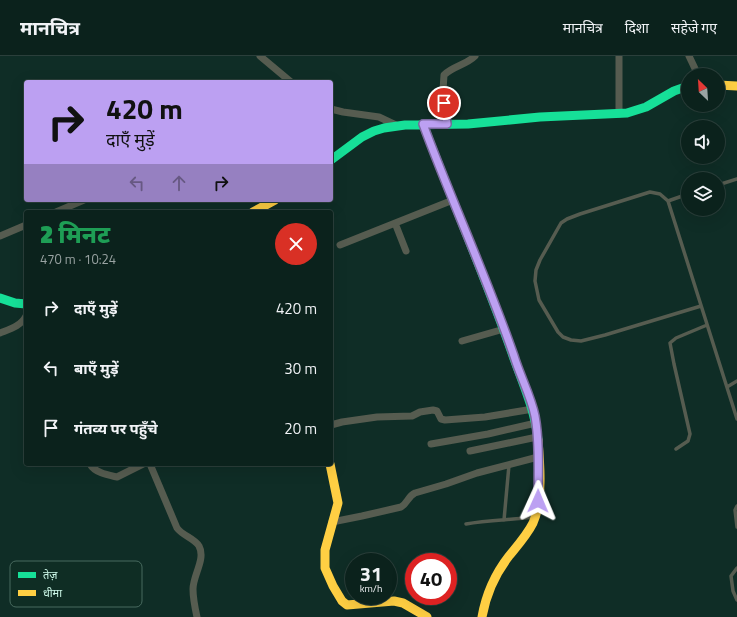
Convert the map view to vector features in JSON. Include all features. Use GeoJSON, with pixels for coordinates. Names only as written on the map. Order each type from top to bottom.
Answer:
{"type":"FeatureCollection","features":[{"type":"Feature","properties":{"kind":"street"},"geometry":{"type":"LineString","coordinates":[[260,56],[289,80]]}},
{"type":"Feature","properties":{"kind":"street"},"geometry":{"type":"LineString","coordinates":[[447,124],[443,90],[444,75],[469,62],[475,56]]}},
{"type":"Feature","properties":{"kind":"street"},"geometry":{"type":"LineString","coordinates":[[619,56],[619,114]]}},
{"type":"Feature","properties":{"kind":"street"},"geometry":{"type":"LineString","coordinates":[[689,56],[695,68]]}},
{"type":"Feature","properties":{"kind":"street"},"geometry":{"type":"LineString","coordinates":[[725,85],[737,86]]}},
{"type":"Feature","properties":{"kind":"street"},"geometry":{"type":"LineString","coordinates":[[333,159],[368,134],[381,129],[423,124],[490,122],[602,113],[619,114],[643,109],[681,88]]}},
{"type":"Feature","properties":{"kind":"street"},"geometry":{"type":"LineString","coordinates":[[333,110],[379,117],[398,126]]}},
{"type":"Feature","properties":{"kind":"street"},"geometry":{"type":"LineString","coordinates":[[423,124],[452,200],[479,262],[533,409],[536,423],[538,501],[535,517],[523,539],[509,555],[491,583],[484,602],[482,617]]}},
{"type":"Feature","properties":{"kind":"street"},"geometry":{"type":"LineString","coordinates":[[340,245],[452,200]]}},
{"type":"Feature","properties":{"kind":"street"},"geometry":{"type":"LineString","coordinates":[[61,210],[79,202]]}},
{"type":"Feature","properties":{"kind":"street"},"geometry":{"type":"LineString","coordinates":[[257,210],[271,202]]}},
{"type":"Feature","properties":{"kind":"street"},"geometry":{"type":"LineString","coordinates":[[395,223],[406,251]]}},
{"type":"Feature","properties":{"kind":"street"},"geometry":{"type":"LineString","coordinates":[[0,236],[24,226]]}},
{"type":"Feature","properties":{"kind":"street"},"geometry":{"type":"LineString","coordinates":[[0,298],[15,303],[24,304]]}},
{"type":"Feature","properties":{"kind":"street"},"geometry":{"type":"LineString","coordinates":[[0,332],[12,328],[24,320]]}},
{"type":"Feature","properties":{"kind":"street"},"geometry":{"type":"LineString","coordinates":[[462,341],[504,329]]}},
{"type":"Feature","properties":{"kind":"street"},"geometry":{"type":"LineString","coordinates":[[333,424],[377,417],[412,416],[420,412],[434,410],[441,419],[445,420],[485,417],[533,409]]}},
{"type":"Feature","properties":{"kind":"street"},"geometry":{"type":"LineString","coordinates":[[432,444],[488,434],[536,423]]}},
{"type":"Feature","properties":{"kind":"street"},"geometry":{"type":"LineString","coordinates":[[470,451],[537,437]]}},
{"type":"Feature","properties":{"kind":"street"},"geometry":{"type":"LineString","coordinates":[[332,522],[400,507],[405,504],[412,494],[538,457]]}},
{"type":"Feature","properties":{"kind":"street"},"geometry":{"type":"LineString","coordinates":[[91,466],[96,471],[117,478],[139,466]]}},
{"type":"Feature","properties":{"kind":"street"},"geometry":{"type":"LineString","coordinates":[[151,466],[177,528],[196,543],[200,550],[201,557],[193,589],[196,617]]}},
{"type":"Feature","properties":{"kind":"street"},"geometry":{"type":"LineString","coordinates":[[330,466],[338,503],[325,550],[325,568],[333,586],[345,604],[352,605],[394,601],[403,603],[427,617]]}},
{"type":"Feature","properties":{"kind":"lane"},"geometry":{"type":"LineString","coordinates":[[725,183],[737,179]]}},
{"type":"Feature","properties":{"kind":"lane"},"geometry":{"type":"LineString","coordinates":[[701,306],[605,335],[581,341],[571,340],[563,338],[558,332],[540,300],[535,281],[536,270],[550,242],[564,221],[580,214],[648,192],[656,192],[668,201],[737,419]]}},
{"type":"Feature","properties":{"kind":"lane"},"geometry":{"type":"LineString","coordinates":[[668,201],[681,196]]}},
{"type":"Feature","properties":{"kind":"lane"},"geometry":{"type":"LineString","coordinates":[[676,448],[688,442],[690,434],[670,343],[676,338],[707,325]]}},
{"type":"Feature","properties":{"kind":"lane"},"geometry":{"type":"LineString","coordinates":[[727,386],[737,382]]}},
{"type":"Feature","properties":{"kind":"lane"},"geometry":{"type":"LineString","coordinates":[[504,520],[510,464]]}},
{"type":"Feature","properties":{"kind":"lane"},"geometry":{"type":"LineString","coordinates":[[737,506],[735,513],[737,527]]}},
{"type":"Feature","properties":{"kind":"lane"},"geometry":{"type":"LineString","coordinates":[[466,524],[484,520],[535,517]]}},
{"type":"Feature","properties":{"kind":"lane"},"geometry":{"type":"LineString","coordinates":[[737,568],[732,573],[731,579],[733,591],[737,600]]}},
{"type":"Feature","properties":{"kind":"traffic: fast"},"geometry":{"type":"LineString","coordinates":[[333,159],[362,137],[384,128],[405,125],[468,124],[540,117],[627,113],[646,107],[681,88]]}},
{"type":"Feature","properties":{"kind":"traffic: fast"},"geometry":{"type":"LineString","coordinates":[[423,124],[491,296],[524,385],[534,417],[538,440]]}},
{"type":"Feature","properties":{"kind":"traffic: fast"},"geometry":{"type":"LineString","coordinates":[[0,298],[15,303],[24,304]]}},
{"type":"Feature","properties":{"kind":"traffic: slow"},"geometry":{"type":"LineString","coordinates":[[725,85],[737,86]]}},
{"type":"Feature","properties":{"kind":"traffic: slow"},"geometry":{"type":"LineString","coordinates":[[257,210],[271,202]]}},
{"type":"Feature","properties":{"kind":"traffic: slow"},"geometry":{"type":"LineString","coordinates":[[482,617],[486,600],[495,577],[528,532],[536,514],[540,493],[538,440]]}},
{"type":"Feature","properties":{"kind":"traffic: slow"},"geometry":{"type":"LineString","coordinates":[[330,466],[338,503],[325,550],[325,568],[342,601],[347,605],[394,601],[403,603],[427,617]]}},
{"type":"Feature","properties":{"kind":"route"},"geometry":{"type":"LineString","coordinates":[[444,103],[447,124],[423,124],[499,313],[533,409],[537,432],[538,501]]}}]}
